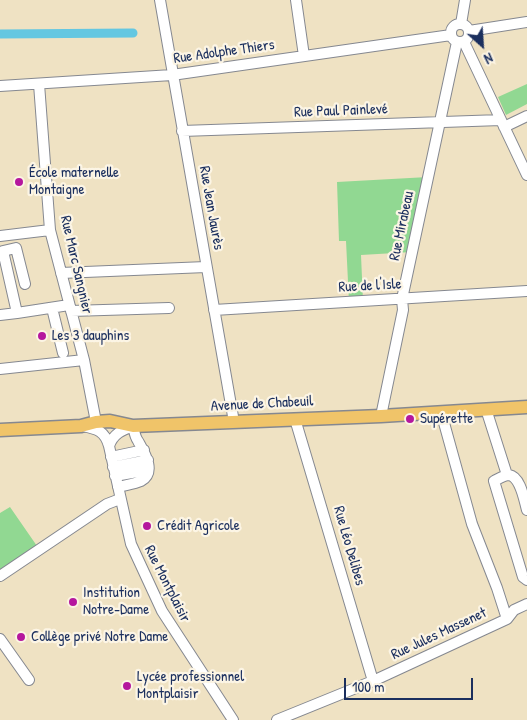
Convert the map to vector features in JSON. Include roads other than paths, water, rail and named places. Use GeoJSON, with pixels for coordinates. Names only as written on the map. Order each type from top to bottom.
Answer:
{"type":"FeatureCollection","features":[{"type":"Feature","properties":{"kind":"main road","name":"Avenue de Chabeuil"},"geometry":{"type":"LineString","coordinates":[[0,430],[77,426],[110,421],[133,426],[381,416],[486,408],[527,407]]}},
{"type":"Feature","properties":{"kind":"street","name":"Rue Jean Jaurès"},"geometry":{"type":"LineString","coordinates":[[160,0],[234,422]]}},
{"type":"Feature","properties":{"kind":"street"},"geometry":{"type":"LineString","coordinates":[[296,0],[304,56]]}},
{"type":"Feature","properties":{"kind":"street"},"geometry":{"type":"LineString","coordinates":[[461,24],[465,0]]}},
{"type":"Feature","properties":{"kind":"street"},"geometry":{"type":"LineString","coordinates":[[527,22],[469,31],[466,26],[461,24],[454,26],[458,40],[524,163],[527,176]]}},
{"type":"Feature","properties":{"kind":"street","name":"Rue Mirabeau"},"geometry":{"type":"LineString","coordinates":[[381,416],[402,310],[402,299],[439,122],[458,40],[469,37],[469,31]]}},
{"type":"Feature","properties":{"kind":"street","name":"Rue Adolphe Thiers"},"geometry":{"type":"LineString","coordinates":[[0,86],[172,75],[304,56],[458,40]]}},
{"type":"Feature","properties":{"kind":"street","name":"Rue Marc Sangnier"},"geometry":{"type":"LineString","coordinates":[[39,84],[50,230],[84,360],[96,422]]}},
{"type":"Feature","properties":{"kind":"street"},"geometry":{"type":"LineString","coordinates":[[503,124],[527,116]]}},
{"type":"Feature","properties":{"kind":"street","name":"Rue Paul Painlevé"},"geometry":{"type":"LineString","coordinates":[[182,131],[439,122],[503,124]]}},
{"type":"Feature","properties":{"kind":"street"},"geometry":{"type":"LineString","coordinates":[[0,236],[50,230]]}},
{"type":"Feature","properties":{"kind":"street"},"geometry":{"type":"LineString","coordinates":[[17,313],[3,251],[16,248],[25,284]]}},
{"type":"Feature","properties":{"kind":"street"},"geometry":{"type":"LineString","coordinates":[[61,273],[206,268]]}},
{"type":"Feature","properties":{"kind":"street","name":"Rue de l'Isle"},"geometry":{"type":"LineString","coordinates":[[214,310],[527,291]]}},
{"type":"Feature","properties":{"kind":"street"},"geometry":{"type":"LineString","coordinates":[[52,308],[63,353]]}},
{"type":"Feature","properties":{"kind":"street"},"geometry":{"type":"LineString","coordinates":[[0,315],[52,308],[169,308]]}},
{"type":"Feature","properties":{"kind":"street"},"geometry":{"type":"LineString","coordinates":[[0,369],[84,360]]}},
{"type":"Feature","properties":{"kind":"street"},"geometry":{"type":"LineString","coordinates":[[486,408],[506,475]]}},
{"type":"Feature","properties":{"kind":"street"},"geometry":{"type":"LineString","coordinates":[[441,412],[472,524],[507,619]]}},
{"type":"Feature","properties":{"kind":"street","name":"Rue Léo Delibes"},"geometry":{"type":"LineString","coordinates":[[295,419],[373,681]]}},
{"type":"Feature","properties":{"kind":"street","name":"Rue Montplaisir"},"geometry":{"type":"LineString","coordinates":[[77,426],[98,429],[104,433],[109,446],[130,544],[162,611],[233,720]]}},
{"type":"Feature","properties":{"kind":"street"},"geometry":{"type":"LineString","coordinates":[[109,446],[118,433],[133,426],[137,441],[147,460],[144,478],[141,481],[114,472]]}},
{"type":"Feature","properties":{"kind":"street"},"geometry":{"type":"LineString","coordinates":[[114,472],[147,460]]}},
{"type":"Feature","properties":{"kind":"street"},"geometry":{"type":"LineString","coordinates":[[527,510],[518,482],[511,476],[506,475],[494,481],[523,577],[527,580]]}},
{"type":"Feature","properties":{"kind":"street"},"geometry":{"type":"LineString","coordinates":[[0,576],[107,504],[120,499]]}},
{"type":"Feature","properties":{"kind":"street","name":"Rue Jules Massenet"},"geometry":{"type":"LineString","coordinates":[[277,720],[373,681],[507,619],[514,610],[527,604]]}},
{"type":"Feature","properties":{"kind":"street"},"geometry":{"type":"LineString","coordinates":[[0,639],[29,680]]}},
{"type":"Feature","properties":{"kind":"waterway"},"geometry":{"type":"LineString","coordinates":[[0,34],[133,33]]}},
{"type":"Feature","properties":{"kind":"place","name":"École maternelle Montaigne"},"geometry":{"type":"Point","coordinates":[19,182]}},
{"type":"Feature","properties":{"kind":"place","name":"Les 3 dauphins"},"geometry":{"type":"Point","coordinates":[42,336]}},
{"type":"Feature","properties":{"kind":"place","name":"Supérette"},"geometry":{"type":"Point","coordinates":[410,419]}},
{"type":"Feature","properties":{"kind":"place","name":"Crédit Agricole"},"geometry":{"type":"Point","coordinates":[147,526]}},
{"type":"Feature","properties":{"kind":"place","name":"Institution Notre-Dame"},"geometry":{"type":"Point","coordinates":[73,602]}},
{"type":"Feature","properties":{"kind":"place","name":"Collège privé Notre Dame"},"geometry":{"type":"Point","coordinates":[21,637]}},
{"type":"Feature","properties":{"kind":"place","name":"Lycée professionnel Montplaisir"},"geometry":{"type":"Point","coordinates":[127,686]}}]}
